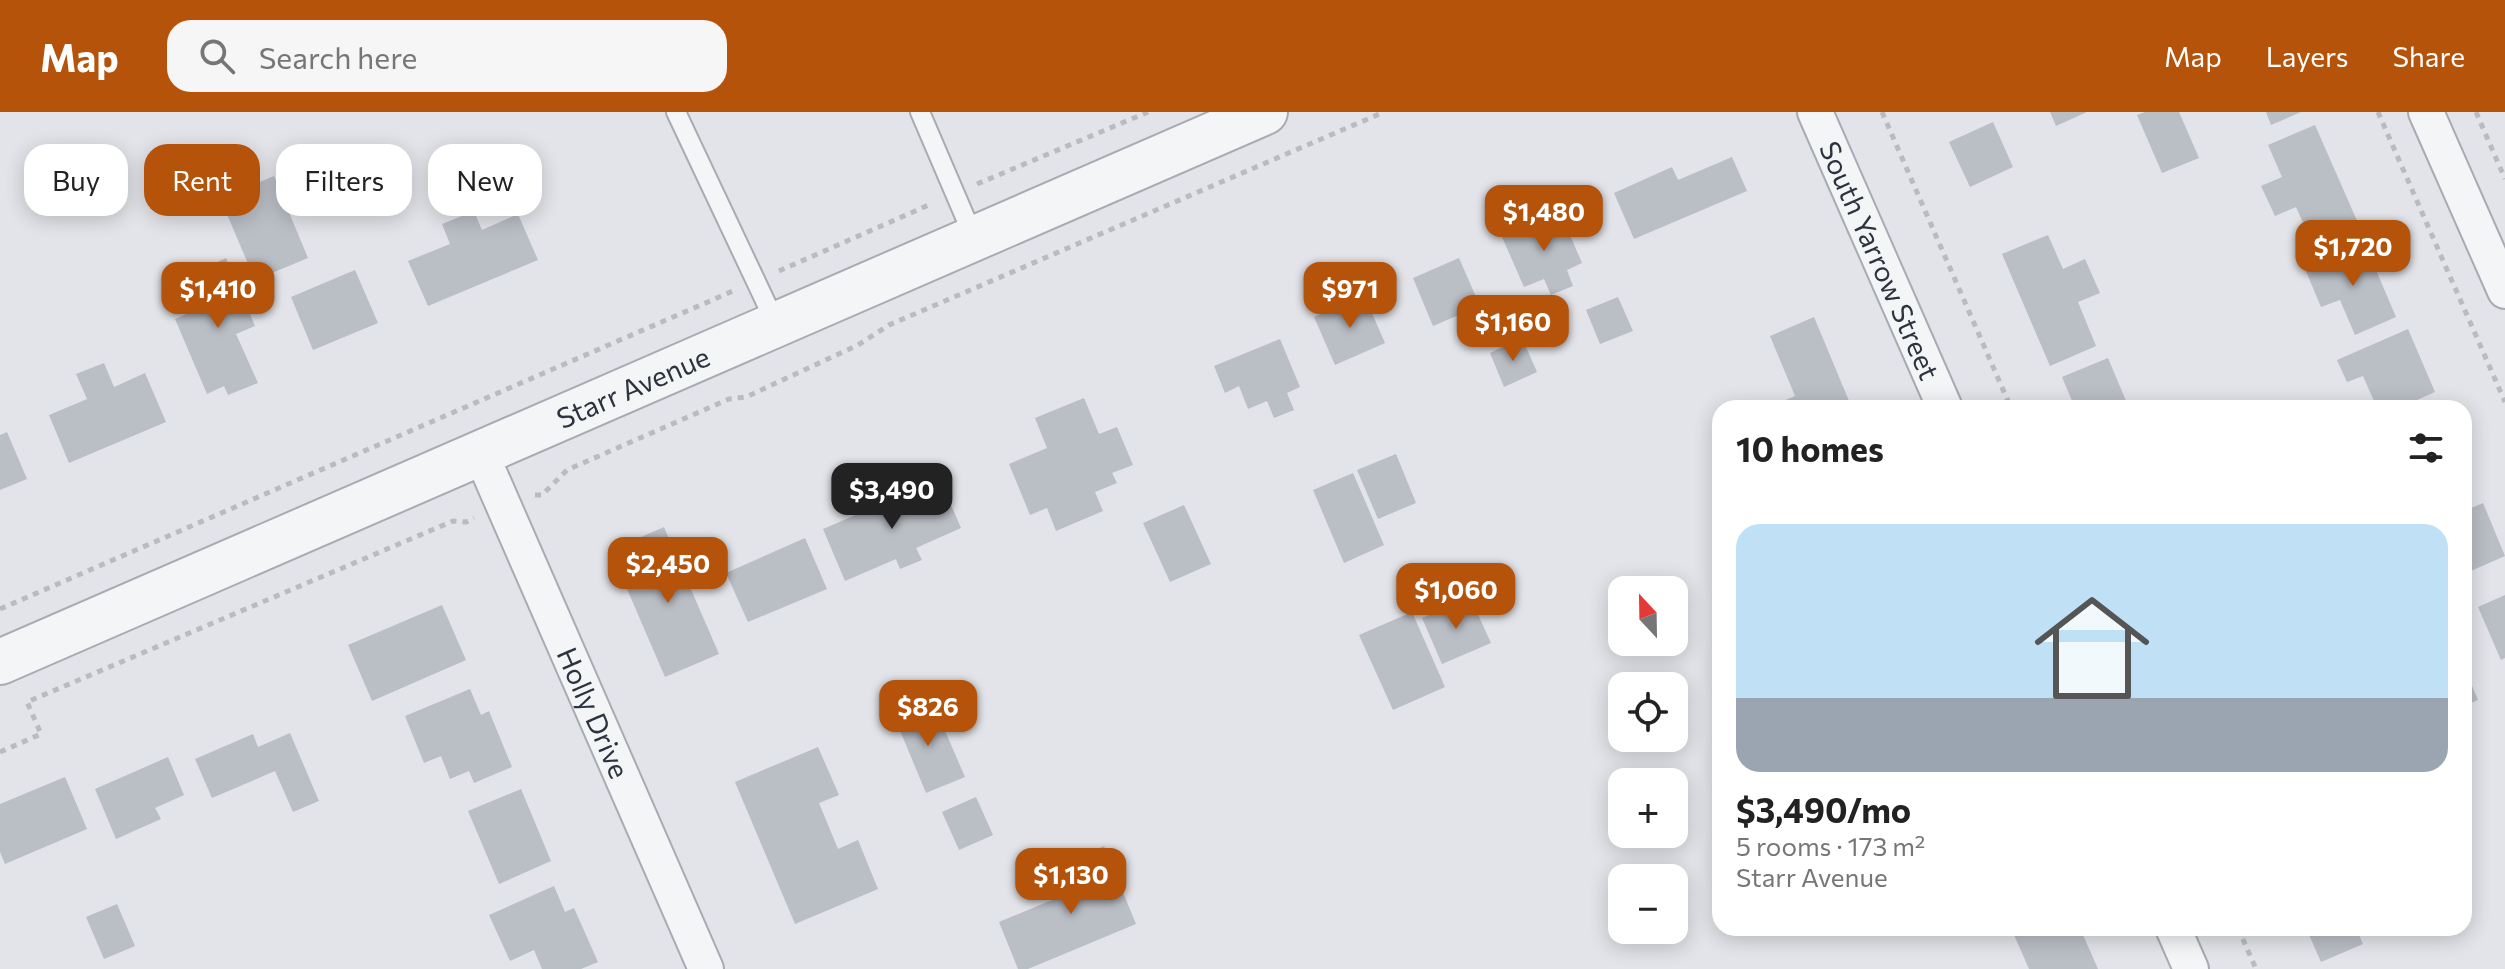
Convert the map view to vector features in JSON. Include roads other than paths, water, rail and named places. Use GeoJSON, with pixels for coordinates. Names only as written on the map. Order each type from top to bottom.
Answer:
{"type":"FeatureCollection","features":[{"type":"Feature","properties":{"kind":"street","name":"Starr Avenue"},"geometry":{"type":"LineString","coordinates":[[0,662],[1265,112]]}},
{"type":"Feature","properties":{"kind":"street","name":"South Yarrow Street"},"geometry":{"type":"LineString","coordinates":[[1815,112],[1941,400]]}},
{"type":"Feature","properties":{"kind":"street"},"geometry":{"type":"LineString","coordinates":[[2426,112],[2505,291]]}},
{"type":"Feature","properties":{"kind":"street","name":"Holly Drive"},"geometry":{"type":"LineString","coordinates":[[481,454],[706,969]]}},
{"type":"Feature","properties":{"kind":"street"},"geometry":{"type":"LineString","coordinates":[[2177,936],[2191,969]]}},
{"type":"Feature","properties":{"kind":"lane"},"geometry":{"type":"LineString","coordinates":[[676,112],[776,324]]}},
{"type":"Feature","properties":{"kind":"lane"},"geometry":{"type":"LineString","coordinates":[[920,112],[974,239]]}}]}
